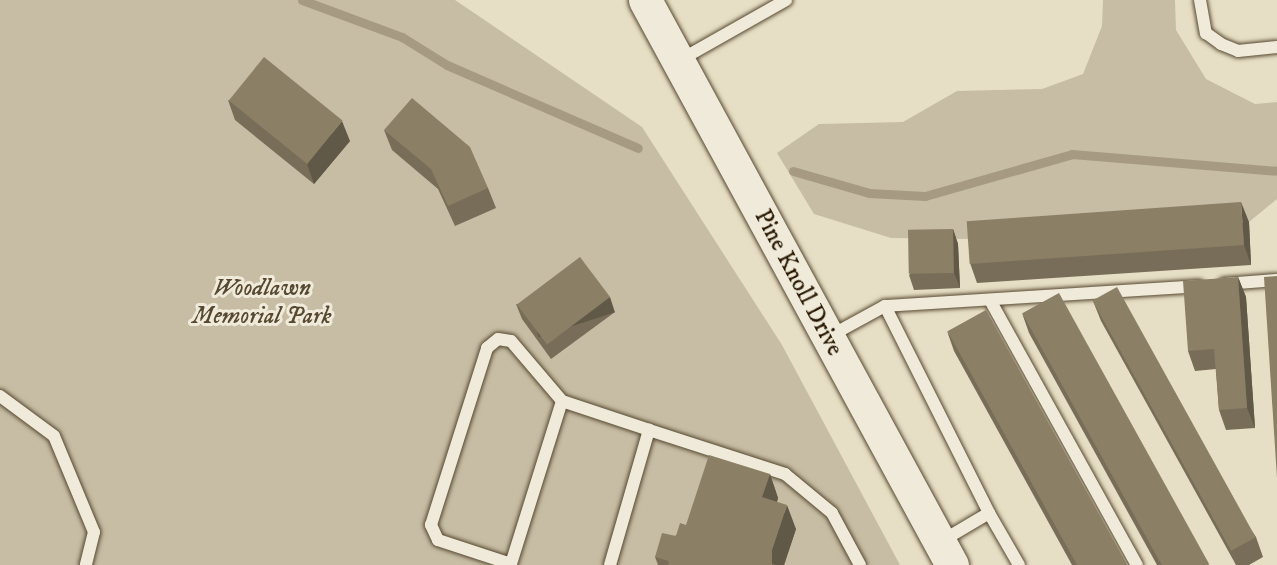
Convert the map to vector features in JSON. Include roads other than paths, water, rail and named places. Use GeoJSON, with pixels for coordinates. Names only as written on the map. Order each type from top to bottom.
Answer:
{"type":"FeatureCollection","features":[{"type":"Feature","properties":{"kind":"street","name":"Pine Knoll Drive"},"geometry":{"type":"LineString","coordinates":[[645,0],[946,554]]}},
{"type":"Feature","properties":{"kind":"lane"},"geometry":{"type":"LineString","coordinates":[[680,61],[786,0]]}},
{"type":"Feature","properties":{"kind":"lane"},"geometry":{"type":"LineString","coordinates":[[1200,0],[1206,33],[1221,44],[1238,51],[1277,47]]}},
{"type":"Feature","properties":{"kind":"lane"},"geometry":{"type":"LineString","coordinates":[[828,338],[885,306],[1277,280]]}},
{"type":"Feature","properties":{"kind":"lane"},"geometry":{"type":"LineString","coordinates":[[990,300],[1137,565]]}},
{"type":"Feature","properties":{"kind":"lane"},"geometry":{"type":"LineString","coordinates":[[885,306],[989,513],[1019,565]]}},
{"type":"Feature","properties":{"kind":"lane"},"geometry":{"type":"LineString","coordinates":[[562,401],[510,564],[438,540],[431,525],[487,348],[498,339],[511,341],[562,401],[785,474],[832,513],[855,562]]}},
{"type":"Feature","properties":{"kind":"lane"},"geometry":{"type":"LineString","coordinates":[[0,396],[54,436],[94,532],[86,565]]}},
{"type":"Feature","properties":{"kind":"lane"},"geometry":{"type":"LineString","coordinates":[[610,565],[649,430]]}},
{"type":"Feature","properties":{"kind":"lane"},"geometry":{"type":"LineString","coordinates":[[946,554],[989,513]]}},
{"type":"Feature","properties":{"kind":"waterway"},"geometry":{"type":"LineString","coordinates":[[302,0],[402,37],[447,65],[638,148]]}},
{"type":"Feature","properties":{"kind":"waterway"},"geometry":{"type":"LineString","coordinates":[[793,171],[869,193],[925,196],[1072,154],[1277,171]]}},
{"type":"Feature","properties":{"kind":"park label","name":"Woodlawn Memorial Park"},"geometry":{"type":"Point","coordinates":[262,303]}}]}
